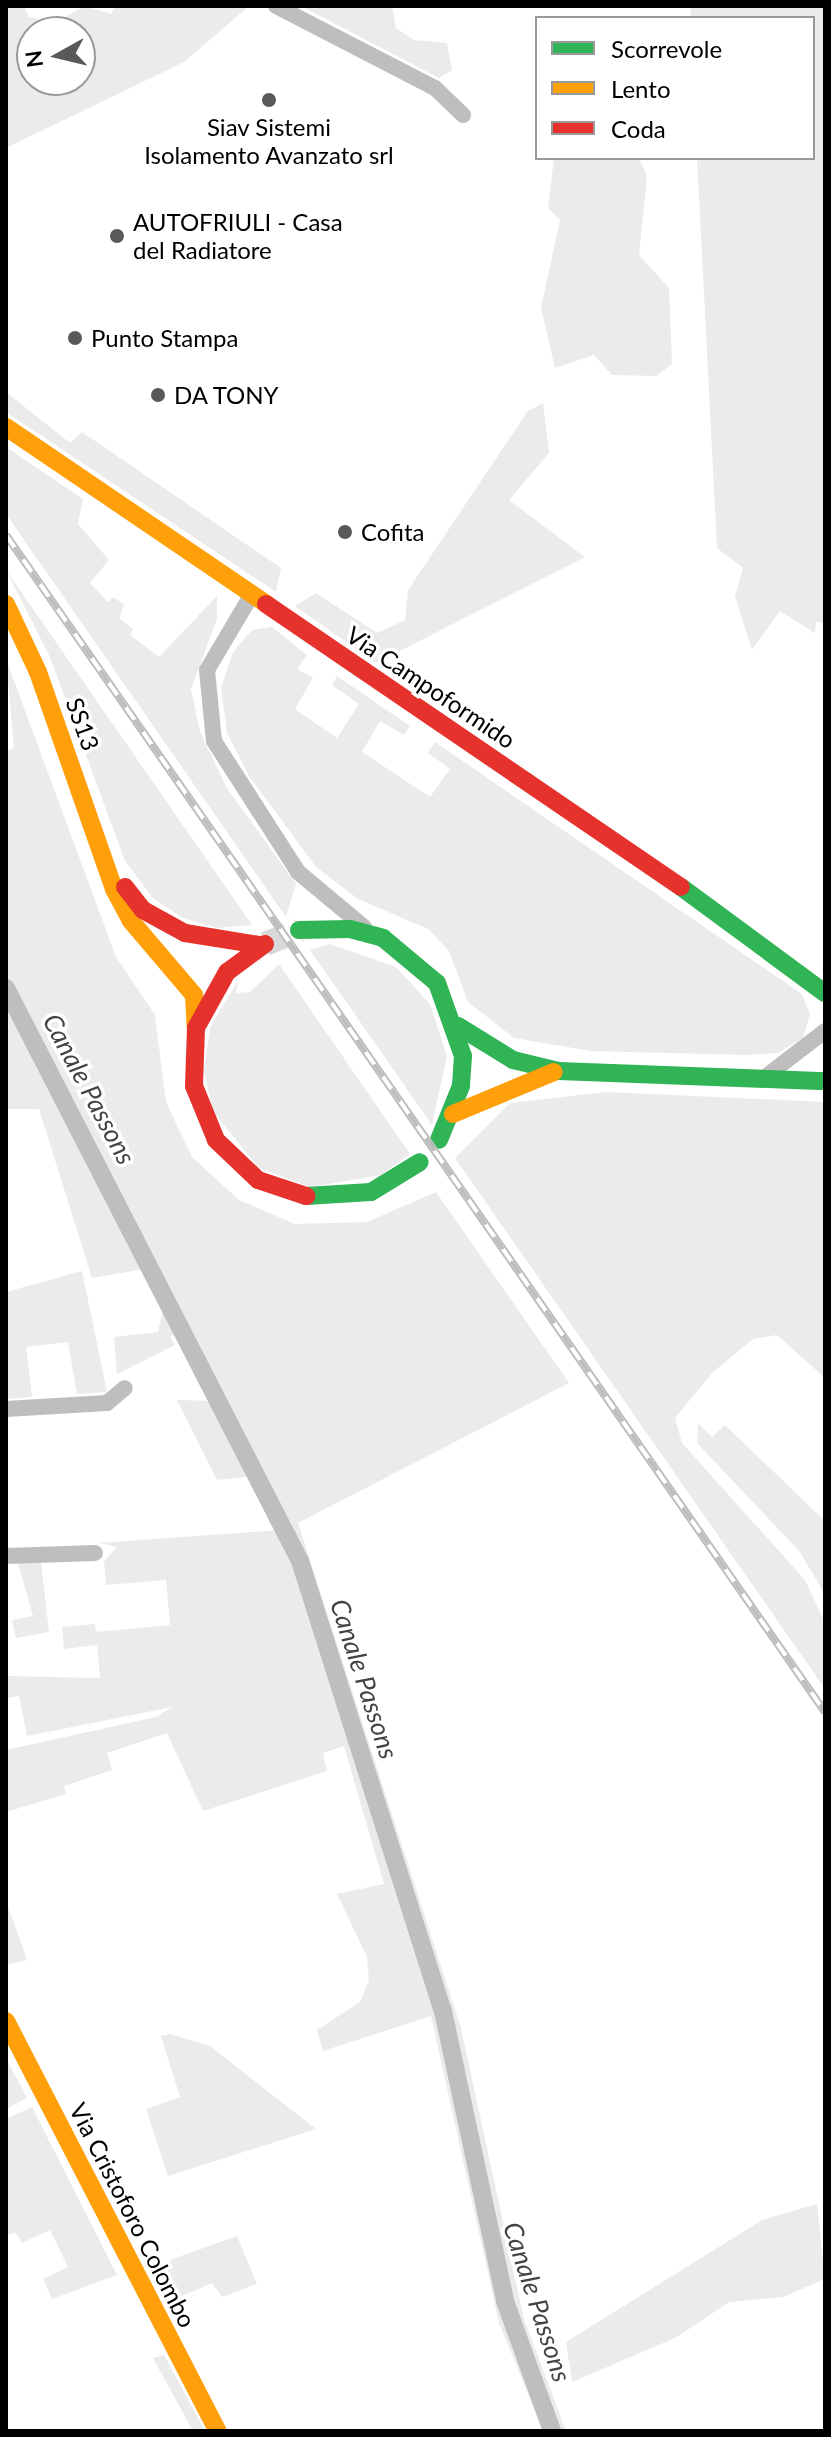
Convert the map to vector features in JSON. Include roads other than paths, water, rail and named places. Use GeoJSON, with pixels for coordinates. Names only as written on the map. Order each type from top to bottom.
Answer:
{"type":"FeatureCollection","features":[{"type":"Feature","properties":{"kind":"main road","name":"Via Campoformido"},"geometry":{"type":"LineString","coordinates":[[6,427],[790,961],[825,993]]}},
{"type":"Feature","properties":{"kind":"main road","name":"SS13"},"geometry":{"type":"LineString","coordinates":[[6,604],[38,672],[106,864],[131,921],[194,995],[194,1086],[202,1114],[226,1151],[258,1180],[313,1198],[342,1198],[371,1192],[420,1162]]}},
{"type":"Feature","properties":{"kind":"main road","name":"SS13"},"geometry":{"type":"LineString","coordinates":[[106,864],[161,922],[209,939],[262,944],[227,972],[196,1028]]}},
{"type":"Feature","properties":{"kind":"main road"},"geometry":{"type":"LineString","coordinates":[[299,930],[350,929],[383,938],[437,983],[458,1026],[463,1056],[453,1114],[439,1140]]}},
{"type":"Feature","properties":{"kind":"main road"},"geometry":{"type":"LineString","coordinates":[[458,1026],[513,1060],[559,1071],[769,1074],[825,1081]]}},
{"type":"Feature","properties":{"kind":"main road"},"geometry":{"type":"LineString","coordinates":[[453,1114],[559,1071]]}},
{"type":"Feature","properties":{"kind":"main road","name":"Via Cristoforo Colombo"},"geometry":{"type":"LineString","coordinates":[[6,2021],[218,2431]]}},
{"type":"Feature","properties":{"kind":"street"},"geometry":{"type":"LineString","coordinates":[[276,6],[435,88],[463,115]]}},
{"type":"Feature","properties":{"kind":"street"},"geometry":{"type":"LineString","coordinates":[[252,594],[213,653],[207,717],[238,787],[298,872],[334,910],[383,938]]}},
{"type":"Feature","properties":{"kind":"street"},"geometry":{"type":"LineString","coordinates":[[769,1074],[825,1031]]}},
{"type":"Feature","properties":{"kind":"street"},"geometry":{"type":"LineString","coordinates":[[6,1409],[107,1403],[125,1388]]}},
{"type":"Feature","properties":{"kind":"street"},"geometry":{"type":"LineString","coordinates":[[6,1556],[95,1553]]}},
{"type":"Feature","properties":{"kind":"waterway","name":"Canale Passons"},"geometry":{"type":"LineString","coordinates":[[6,988],[300,1561],[443,2011],[505,2301],[552,2431]]}},
{"type":"Feature","properties":{"kind":"tunnel"},"geometry":{"type":"LineString","coordinates":[[265,944],[299,930]]}},
{"type":"Feature","properties":{"kind":"railway"},"geometry":{"type":"LineString","coordinates":[[6,535],[825,1712]]}},
{"type":"Feature","properties":{"kind":"place","name":"Siav Sistemi Isolamento Avanzato srl"},"geometry":{"type":"Point","coordinates":[269,100]}},
{"type":"Feature","properties":{"kind":"place","name":"AUTOFRIULI - Casa del Radiatore"},"geometry":{"type":"Point","coordinates":[117,236]}},
{"type":"Feature","properties":{"kind":"place","name":"Punto Stampa"},"geometry":{"type":"Point","coordinates":[75,338]}},
{"type":"Feature","properties":{"kind":"place","name":"DA TONY"},"geometry":{"type":"Point","coordinates":[158,395]}},
{"type":"Feature","properties":{"kind":"place","name":"Cofita"},"geometry":{"type":"Point","coordinates":[345,532]}}]}
